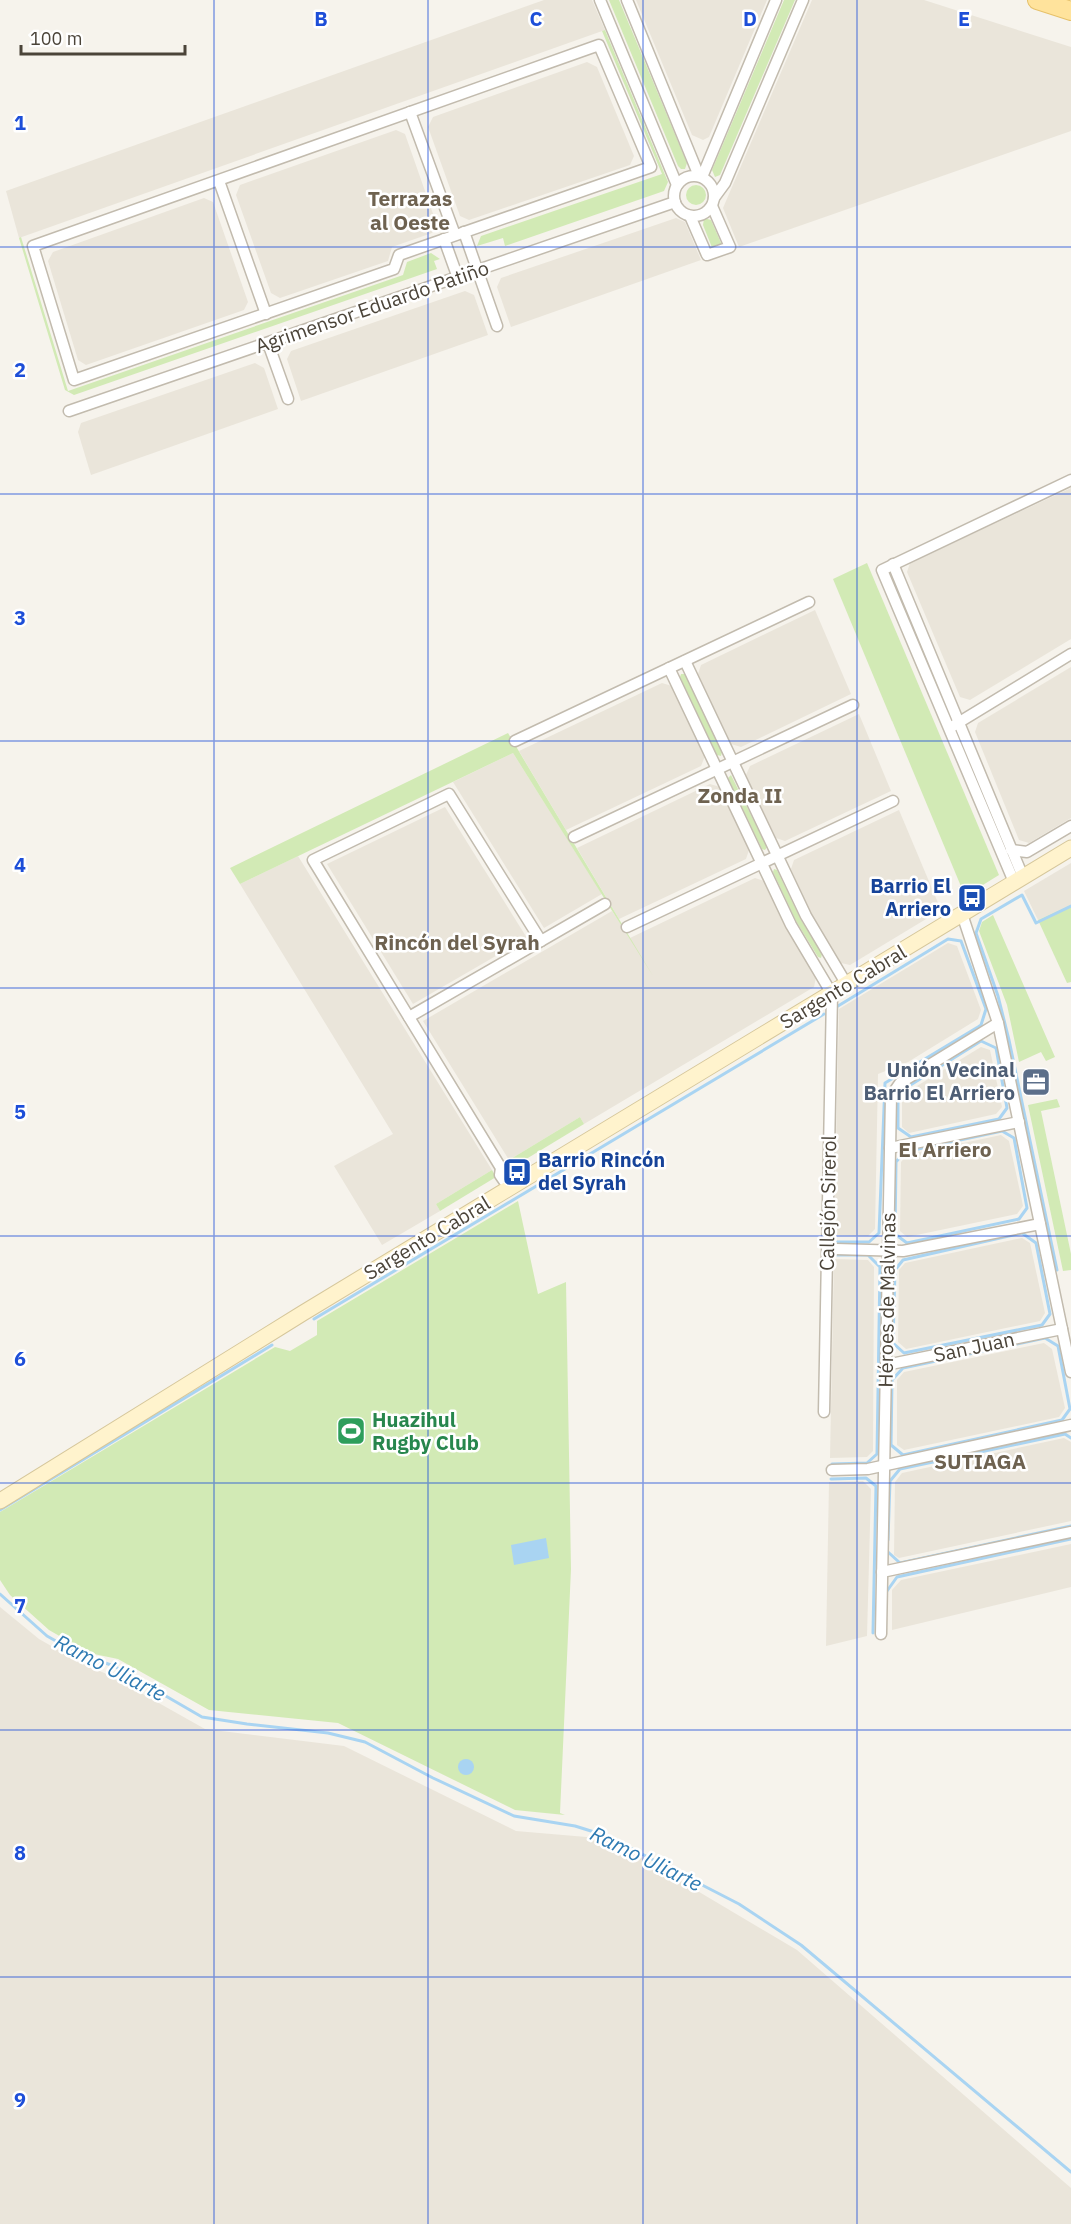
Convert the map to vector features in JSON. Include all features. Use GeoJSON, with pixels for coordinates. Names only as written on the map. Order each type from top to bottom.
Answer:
{"type":"FeatureCollection","features":[{"type":"Feature","properties":{"kind":"main road"},"geometry":{"type":"LineString","coordinates":[[1037,0],[1071,11]]}},
{"type":"Feature","properties":{"kind":"main road","name":"Sargento Cabral"},"geometry":{"type":"LineString","coordinates":[[0,1502],[303,1313],[1071,848]]}},
{"type":"Feature","properties":{"kind":"street"},"geometry":{"type":"LineString","coordinates":[[600,0],[677,185]]}},
{"type":"Feature","properties":{"kind":"street"},"geometry":{"type":"LineString","coordinates":[[627,0],[700,177],[712,186],[713,202],[730,247],[707,255],[690,216]]}},
{"type":"Feature","properties":{"kind":"street"},"geometry":{"type":"LineString","coordinates":[[700,177],[776,0]]}},
{"type":"Feature","properties":{"kind":"street"},"geometry":{"type":"LineString","coordinates":[[700,177],[687,177],[677,185],[674,191],[675,202],[679,209],[690,216],[698,216],[706,212],[725,183],[803,0]]}},
{"type":"Feature","properties":{"kind":"street"},"geometry":{"type":"LineString","coordinates":[[598,45],[651,167],[399,255],[393,269],[74,380],[33,246],[219,181],[598,45]]}},
{"type":"Feature","properties":{"kind":"street"},"geometry":{"type":"LineString","coordinates":[[410,112],[454,236],[458,278]]}},
{"type":"Feature","properties":{"kind":"street"},"geometry":{"type":"LineString","coordinates":[[219,181],[266,314]]}},
{"type":"Feature","properties":{"kind":"street","name":"Agrimensor Eduardo Patiño"},"geometry":{"type":"LineString","coordinates":[[69,411],[675,202]]}},
{"type":"Feature","properties":{"kind":"street"},"geometry":{"type":"LineString","coordinates":[[454,236],[478,271],[497,326]]}},
{"type":"Feature","properties":{"kind":"street"},"geometry":{"type":"LineString","coordinates":[[268,343],[288,399]]}},
{"type":"Feature","properties":{"kind":"street"},"geometry":{"type":"LineString","coordinates":[[1018,880],[923,653],[893,564],[1071,480]]}},
{"type":"Feature","properties":{"kind":"street"},"geometry":{"type":"LineString","coordinates":[[515,741],[809,602]]}},
{"type":"Feature","properties":{"kind":"street"},"geometry":{"type":"LineString","coordinates":[[954,725],[1071,654]]}},
{"type":"Feature","properties":{"kind":"street"},"geometry":{"type":"LineString","coordinates":[[685,661],[806,916],[847,985]]}},
{"type":"Feature","properties":{"kind":"street"},"geometry":{"type":"LineString","coordinates":[[669,668],[791,925],[832,994]]}},
{"type":"Feature","properties":{"kind":"street"},"geometry":{"type":"LineString","coordinates":[[574,837],[853,705]]}},
{"type":"Feature","properties":{"kind":"street"},"geometry":{"type":"LineString","coordinates":[[513,1186],[500,1175],[501,1168],[313,860],[449,794],[541,941]]}},
{"type":"Feature","properties":{"kind":"street"},"geometry":{"type":"LineString","coordinates":[[627,927],[892,801]]}},
{"type":"Feature","properties":{"kind":"street"},"geometry":{"type":"LineString","coordinates":[[995,825],[1011,850],[1018,880]]}},
{"type":"Feature","properties":{"kind":"street"},"geometry":{"type":"LineString","coordinates":[[1011,850],[1027,852],[1071,826]]}},
{"type":"Feature","properties":{"kind":"street"},"geometry":{"type":"LineString","coordinates":[[409,1017],[605,904]]}},
{"type":"Feature","properties":{"kind":"street"},"geometry":{"type":"LineString","coordinates":[[962,914],[998,1023],[1071,1372]]}},
{"type":"Feature","properties":{"kind":"street","name":"Callejón Sirerol"},"geometry":{"type":"LineString","coordinates":[[824,1412],[832,994]]}},
{"type":"Feature","properties":{"kind":"street","name":"Héroes de Malvinas"},"geometry":{"type":"LineString","coordinates":[[881,1634],[891,1096],[900,1083],[998,1023]]}},
{"type":"Feature","properties":{"kind":"street"},"geometry":{"type":"LineString","coordinates":[[890,1148],[1018,1122]]}},
{"type":"Feature","properties":{"kind":"street"},"geometry":{"type":"LineString","coordinates":[[836,1250],[903,1251],[1040,1224]]}},
{"type":"Feature","properties":{"kind":"street","name":"San Juan"},"geometry":{"type":"LineString","coordinates":[[886,1365],[1062,1329]]}},
{"type":"Feature","properties":{"kind":"street"},"geometry":{"type":"LineString","coordinates":[[832,1470],[884,1466],[1071,1425]]}},
{"type":"Feature","properties":{"kind":"street"},"geometry":{"type":"LineString","coordinates":[[882,1572],[1071,1532]]}},
{"type":"Feature","properties":{"kind":"shaded area"},"geometry":{"type":"Polygon","coordinates":[[[544,0],[592,0],[605,30],[19,238],[6,191],[544,0]]]}},
{"type":"Feature","properties":{"kind":"shaded area"},"geometry":{"type":"Polygon","coordinates":[[[636,0],[767,0],[709,137],[703,140],[692,135],[636,0]]]}},
{"type":"Feature","properties":{"kind":"shaded area"},"geometry":{"type":"Polygon","coordinates":[[[812,0],[924,0],[1071,47],[1071,131],[739,247],[723,208],[812,0]]]}},
{"type":"Feature","properties":{"kind":"shaded area"},"geometry":{"type":"Polygon","coordinates":[[[587,62],[597,67],[634,156],[630,165],[469,220],[460,216],[428,127],[433,117],[587,62]]]}},
{"type":"Feature","properties":{"kind":"shaded area"},"geometry":{"type":"Polygon","coordinates":[[[396,130],[405,134],[437,224],[432,233],[392,247],[388,261],[280,298],[271,293],[236,195],[240,185],[396,130]]]}},
{"type":"Feature","properties":{"kind":"shaded area"},"geometry":{"type":"Polygon","coordinates":[[[204,198],[213,202],[248,302],[244,310],[86,365],[78,360],[48,261],[53,252],[204,198]]]}},
{"type":"Feature","properties":{"kind":"shaded area"},"geometry":{"type":"Polygon","coordinates":[[[676,218],[685,222],[701,260],[511,327],[497,287],[501,278],[676,218]]]}},
{"type":"Feature","properties":{"kind":"shaded area"},"geometry":{"type":"Polygon","coordinates":[[[465,291],[474,295],[488,335],[301,401],[287,359],[291,351],[465,291]]]}},
{"type":"Feature","properties":{"kind":"shaded area"},"geometry":{"type":"Polygon","coordinates":[[[255,363],[264,368],[278,409],[91,475],[78,432],[81,423],[255,363]]]}},
{"type":"Feature","properties":{"kind":"shaded area"},"geometry":{"type":"Polygon","coordinates":[[[1071,488],[1071,639],[970,700],[960,697],[907,572],[910,563],[1071,488]]]}},
{"type":"Feature","properties":{"kind":"shaded area"},"geometry":{"type":"Polygon","coordinates":[[[815,610],[851,694],[741,747],[731,744],[698,674],[701,665],[815,610]]]}},
{"type":"Feature","properties":{"kind":"shaded area"},"geometry":{"type":"Polygon","coordinates":[[[1071,667],[1071,818],[1029,843],[1019,840],[975,732],[978,723],[1071,667]]]}},
{"type":"Feature","properties":{"kind":"shaded area"},"geometry":{"type":"Polygon","coordinates":[[[662,683],[672,686],[705,756],[701,766],[566,830],[519,751],[662,683]]]}},
{"type":"Feature","properties":{"kind":"shaded area"},"geometry":{"type":"Polygon","coordinates":[[[859,714],[891,791],[785,841],[776,838],[746,775],[750,766],[859,714]]]}},
{"type":"Feature","properties":{"kind":"shaded area"},"geometry":{"type":"Polygon","coordinates":[[[513,753],[602,894],[544,928],[453,782],[513,753]]]}},
{"type":"Feature","properties":{"kind":"shaded area"},"geometry":{"type":"Polygon","coordinates":[[[710,784],[720,787],[749,850],[746,859],[619,919],[577,848],[710,784]]]}},
{"type":"Feature","properties":{"kind":"shaded area"},"geometry":{"type":"Polygon","coordinates":[[[445,807],[527,938],[413,1004],[327,864],[445,807]]]}},
{"type":"Feature","properties":{"kind":"shaded area"},"geometry":{"type":"Polygon","coordinates":[[[899,810],[941,910],[850,965],[841,963],[811,913],[791,869],[794,860],[899,810]]]}},
{"type":"Feature","properties":{"kind":"shaded area"},"geometry":{"type":"Polygon","coordinates":[[[298,856],[492,1170],[436,1204],[440,1211],[382,1245],[334,1166],[393,1134],[240,884],[298,856]]]}},
{"type":"Feature","properties":{"kind":"shaded area"},"geometry":{"type":"Polygon","coordinates":[[[1071,863],[1071,905],[1038,920],[1024,891],[1071,863]]]}},
{"type":"Feature","properties":{"kind":"shaded area"},"geometry":{"type":"Polygon","coordinates":[[[755,878],[764,881],[786,928],[816,977],[814,987],[584,1124],[580,1117],[509,1160],[423,1021],[612,911],[633,943],[630,938],[755,878]]]}},
{"type":"Feature","properties":{"kind":"shaded area"},"geometry":{"type":"Polygon","coordinates":[[[948,943],[957,946],[981,1010],[978,1019],[908,1062],[878,1074],[875,1229],[868,1236],[834,1235],[839,1009],[948,943]]]}},
{"type":"Feature","properties":{"kind":"shaded area"},"geometry":{"type":"Polygon","coordinates":[[[981,1047],[990,1050],[1002,1107],[996,1114],[909,1133],[902,1127],[902,1101],[907,1092],[981,1047]]]}},
{"type":"Feature","properties":{"kind":"shaded area"},"geometry":{"type":"Polygon","coordinates":[[[1001,1135],[1009,1141],[1021,1196],[1023,1206],[1017,1214],[907,1237],[900,1231],[901,1162],[907,1155],[1001,1135]]]}},
{"type":"Feature","properties":{"kind":"shaded area"},"geometry":{"type":"Polygon","coordinates":[[[1022,1238],[1030,1243],[1045,1313],[1040,1321],[906,1349],[898,1342],[899,1270],[905,1263],[1022,1238]]]}},
{"type":"Feature","properties":{"kind":"shaded area"},"geometry":{"type":"Polygon","coordinates":[[[834,1259],[868,1260],[874,1267],[873,1451],[867,1457],[830,1458],[834,1259]]]}},
{"type":"Feature","properties":{"kind":"shaded area"},"geometry":{"type":"Polygon","coordinates":[[[1044,1343],[1052,1349],[1065,1408],[1059,1417],[904,1450],[897,1445],[897,1380],[904,1372],[1044,1343]]]}},
{"type":"Feature","properties":{"kind":"shaded area"},"geometry":{"type":"Polygon","coordinates":[[[1064,1438],[1071,1442],[1071,1521],[899,1558],[894,1555],[895,1482],[902,1473],[1064,1438]]]}},
{"type":"Feature","properties":{"kind":"shaded area"},"geometry":{"type":"Polygon","coordinates":[[[863,1481],[871,1489],[867,1636],[826,1646],[829,1482],[863,1481]]]}},
{"type":"Feature","properties":{"kind":"shaded area"},"geometry":{"type":"Polygon","coordinates":[[[1071,1544],[1071,1587],[892,1630],[892,1590],[901,1580],[1071,1544]]]}},
{"type":"Feature","properties":{"kind":"shaded area"},"geometry":{"type":"Polygon","coordinates":[[[0,1607],[39,1639],[205,1729],[344,1746],[516,1831],[610,1839],[797,1950],[1071,2188],[1071,2224],[0,2224],[0,1607]]]}},
{"type":"Feature","properties":{"kind":"green space"},"geometry":{"type":"Polygon","coordinates":[[[609,0],[619,0],[687,163],[685,169],[678,166],[609,0]]]}},
{"type":"Feature","properties":{"kind":"green space"},"geometry":{"type":"Polygon","coordinates":[[[784,0],[795,0],[720,175],[715,177],[712,170],[784,0]]]}},
{"type":"Feature","properties":{"kind":"green space"},"geometry":{"type":"Polygon","coordinates":[[[605,30],[668,182],[664,191],[505,246],[503,238],[477,246],[481,236],[662,174],[602,31],[605,30]]]}},
{"type":"Feature","properties":{"kind":"green space"},"geometry":{"type":"Polygon","coordinates":[[[696,185],[703,188],[706,195],[703,202],[696,205],[689,202],[686,195],[689,188],[696,185]]]}},
{"type":"Feature","properties":{"kind":"green space"},"geometry":{"type":"Polygon","coordinates":[[[704,218],[711,220],[725,252],[715,255],[703,225],[704,218]]]}},
{"type":"Feature","properties":{"kind":"green space"},"geometry":{"type":"Polygon","coordinates":[[[21,237],[68,391],[403,275],[407,262],[431,253],[440,259],[434,261],[437,269],[74,395],[65,390],[19,238],[21,237]]]}},
{"type":"Feature","properties":{"kind":"green space"},"geometry":{"type":"Polygon","coordinates":[[[867,563],[999,875],[965,896],[833,579],[867,563]]]}},
{"type":"Feature","properties":{"kind":"green space"},"geometry":{"type":"Polygon","coordinates":[[[681,674],[685,674],[722,752],[721,756],[717,755],[680,677],[681,674]]]}},
{"type":"Feature","properties":{"kind":"green space"},"geometry":{"type":"Polygon","coordinates":[[[508,733],[653,976],[513,753],[240,884],[230,868],[508,733]]]}},
{"type":"Feature","properties":{"kind":"green space"},"geometry":{"type":"Polygon","coordinates":[[[731,775],[767,847],[765,850],[762,849],[728,778],[731,775]]]}},
{"type":"Feature","properties":{"kind":"green space"},"geometry":{"type":"Polygon","coordinates":[[[774,869],[777,870],[801,920],[822,954],[821,958],[818,957],[796,921],[773,872],[774,869]]]}},
{"type":"Feature","properties":{"kind":"green space"},"geometry":{"type":"Polygon","coordinates":[[[1071,905],[1071,982],[1067,983],[1038,920],[1071,905]]]}},
{"type":"Feature","properties":{"kind":"green space"},"geometry":{"type":"Polygon","coordinates":[[[993,915],[1055,1057],[1046,1061],[1041,1052],[1019,1062],[1007,1005],[979,931],[982,922],[993,915]]]}},
{"type":"Feature","properties":{"kind":"green space"},"geometry":{"type":"Polygon","coordinates":[[[1057,1099],[1060,1107],[1041,1111],[1071,1254],[1071,1270],[1063,1271],[1028,1105],[1057,1099]]]}},
{"type":"Feature","properties":{"kind":"green space"},"geometry":{"type":"Polygon","coordinates":[[[580,1117],[584,1124],[513,1167],[509,1160],[580,1117]]]}},
{"type":"Feature","properties":{"kind":"green space"},"geometry":{"type":"Polygon","coordinates":[[[492,1170],[496,1177],[440,1211],[436,1204],[492,1170]]]}},
{"type":"Feature","properties":{"kind":"green space","name":"Huazihul Rugby Club"},"geometry":{"type":"Polygon","coordinates":[[[518,1201],[538,1294],[566,1282],[571,1569],[560,1813],[565,1815],[515,1810],[338,1723],[209,1710],[118,1659],[89,1653],[49,1630],[10,1595],[0,1580],[0,1512],[275,1347],[290,1351],[317,1335],[317,1321],[518,1201]]]}},
{"type":"Feature","properties":{"kind":"water"},"geometry":{"type":"Polygon","coordinates":[[[546,1538],[549,1558],[514,1565],[511,1545],[546,1538]]]}},
{"type":"Feature","properties":{"kind":"water"},"geometry":{"type":"Polygon","coordinates":[[[463,1759],[469,1759],[474,1767],[472,1773],[463,1775],[458,1770],[458,1764],[463,1759]]]}},
{"type":"Feature","properties":{"kind":"waterway"},"geometry":{"type":"LineString","coordinates":[[1057,1270],[1009,1040],[998,996],[976,933],[981,919],[1022,895],[1036,923],[1071,906]]}},
{"type":"Feature","properties":{"kind":"waterway"},"geometry":{"type":"LineString","coordinates":[[837,1242],[869,1242],[879,1233],[885,1083],[981,1025],[986,1009],[961,941],[948,939],[838,1006]]}},
{"type":"Feature","properties":{"kind":"waterway"},"geometry":{"type":"LineString","coordinates":[[314,1319],[824,1014]]}},
{"type":"Feature","properties":{"kind":"waterway"},"geometry":{"type":"LineString","coordinates":[[981,1041],[996,1048],[1007,1108],[999,1119],[911,1137],[898,1128],[898,1101],[904,1089],[981,1041]]}},
{"type":"Feature","properties":{"kind":"waterway"},"geometry":{"type":"LineString","coordinates":[[1002,1131],[1014,1138],[1027,1208],[1019,1219],[907,1243],[895,1234],[896,1162],[904,1152],[1002,1131]]}},
{"type":"Feature","properties":{"kind":"waterway"},"geometry":{"type":"LineString","coordinates":[[1022,1233],[1036,1243],[1050,1314],[1042,1325],[904,1353],[893,1343],[895,1270],[903,1260],[1022,1233]]}},
{"type":"Feature","properties":{"kind":"waterway"},"geometry":{"type":"LineString","coordinates":[[832,1464],[867,1463],[877,1454],[880,1267],[868,1255],[837,1255]]}},
{"type":"Feature","properties":{"kind":"waterway"},"geometry":{"type":"LineString","coordinates":[[1045,1338],[1058,1346],[1070,1409],[1062,1420],[903,1455],[891,1445],[892,1380],[903,1368],[1045,1338]]}},
{"type":"Feature","properties":{"kind":"waterway"},"geometry":{"type":"LineString","coordinates":[[0,1510],[272,1345]]}},
{"type":"Feature","properties":{"kind":"waterway"},"geometry":{"type":"LineString","coordinates":[[888,1540],[890,1481],[900,1469],[1065,1434],[1071,1438]]}},
{"type":"Feature","properties":{"kind":"waterway"},"geometry":{"type":"LineString","coordinates":[[831,1479],[866,1478],[876,1486],[873,1633]]}},
{"type":"Feature","properties":{"kind":"waterway"},"geometry":{"type":"LineString","coordinates":[[888,1552],[900,1563],[1071,1526]]}},
{"type":"Feature","properties":{"kind":"waterway"},"geometry":{"type":"LineString","coordinates":[[887,1591],[897,1577],[1071,1539]]}},
{"type":"Feature","properties":{"kind":"waterway","name":"Ramo Uliarte"},"geometry":{"type":"LineString","coordinates":[[0,1594],[47,1636],[79,1654],[114,1666],[202,1717],[328,1733],[365,1742],[433,1778],[514,1816],[575,1826],[607,1836],[739,1904],[801,1945],[1071,2172]]}},
{"type":"Feature","properties":{"kind":"place","name":"Barrio El Arriero"},"geometry":{"type":"Point","coordinates":[972,898]}},
{"type":"Feature","properties":{"kind":"place","name":"Unión Vecinal Barrio El Arriero"},"geometry":{"type":"Point","coordinates":[1036,1082]}},
{"type":"Feature","properties":{"kind":"place","name":"Barrio Rincón del Syrah"},"geometry":{"type":"Point","coordinates":[517,1172]}},
{"type":"Feature","properties":{"kind":"place","name":"Huazihul Rugby Club"},"geometry":{"type":"Point","coordinates":[351,1431]}},
{"type":"Feature","properties":{"kind":"district","name":"Terrazas al Oeste"},"geometry":{"type":"Point","coordinates":[410,211]}},
{"type":"Feature","properties":{"kind":"district","name":"Zonda II"},"geometry":{"type":"Point","coordinates":[740,796]}},
{"type":"Feature","properties":{"kind":"district","name":"Rincón del Syrah"},"geometry":{"type":"Point","coordinates":[457,943]}},
{"type":"Feature","properties":{"kind":"district","name":"El Arriero"},"geometry":{"type":"Point","coordinates":[945,1150]}},
{"type":"Feature","properties":{"kind":"district","name":"SUTIAGA"},"geometry":{"type":"Point","coordinates":[980,1462]}}]}
